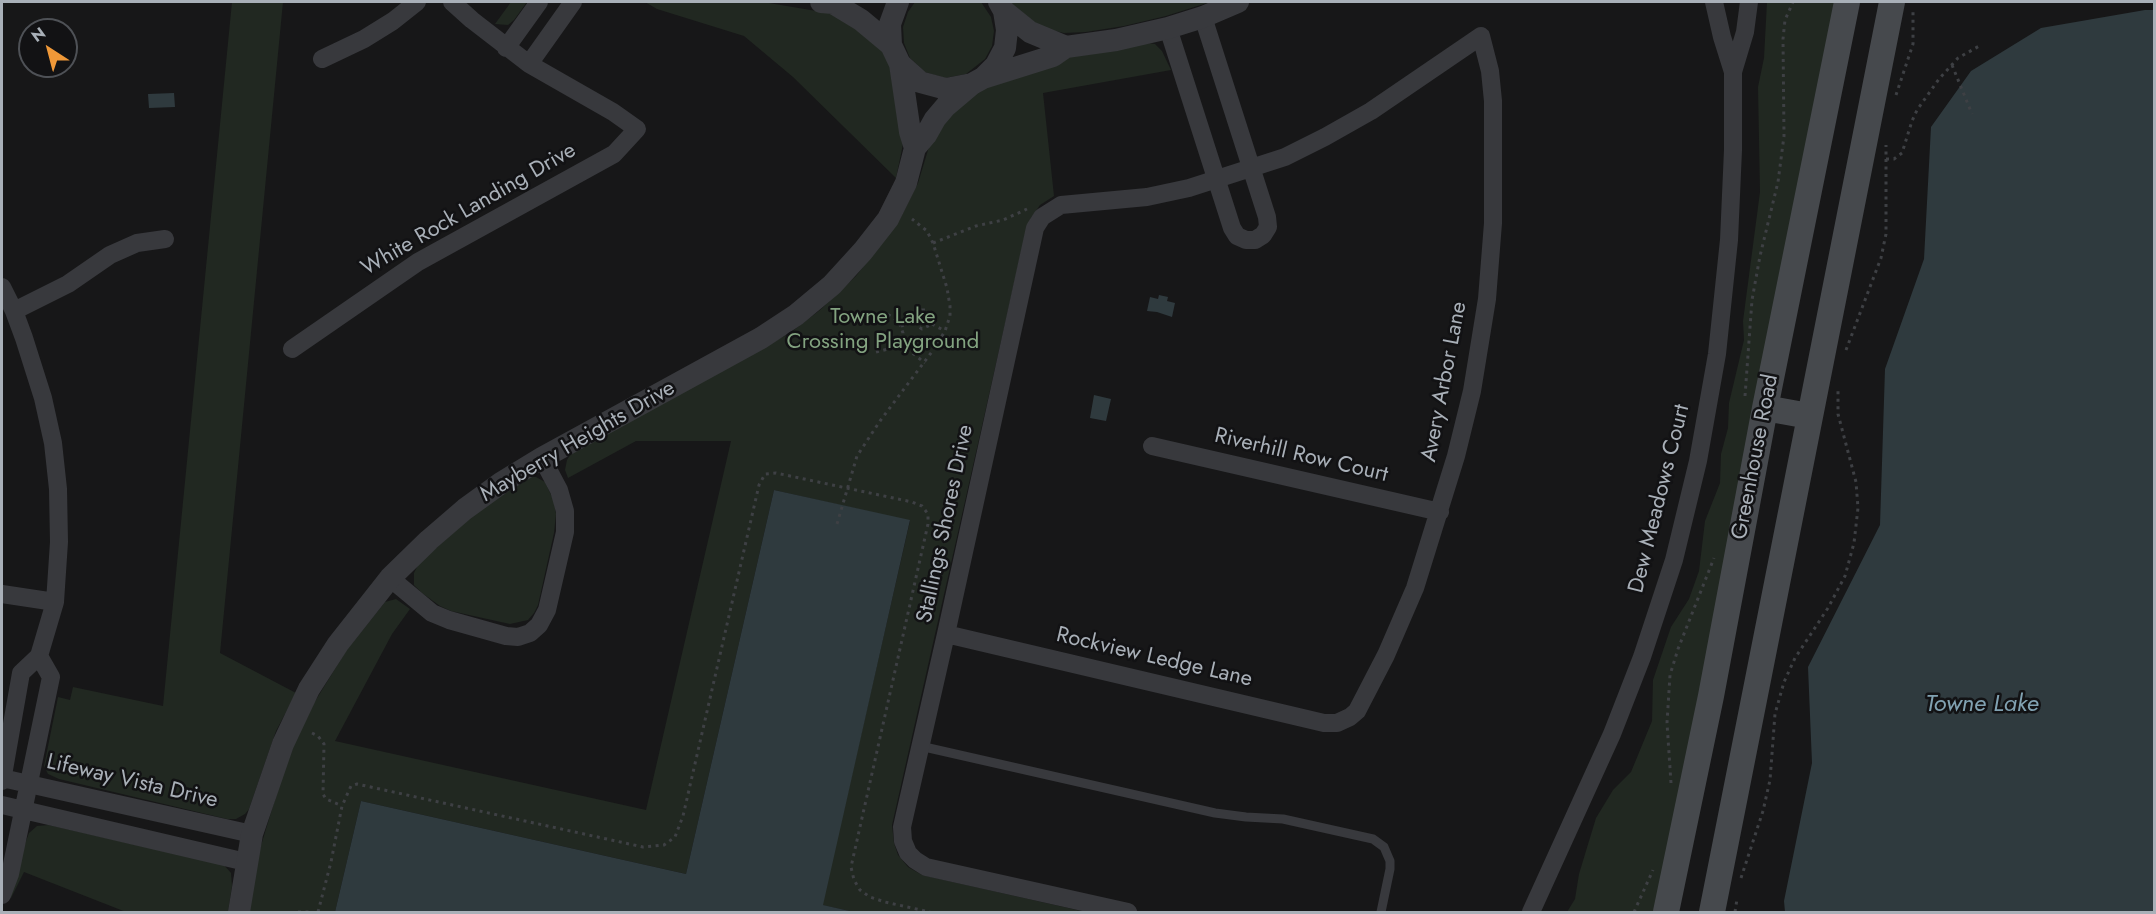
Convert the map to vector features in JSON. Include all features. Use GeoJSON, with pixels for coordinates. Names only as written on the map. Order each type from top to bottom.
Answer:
{"type":"FeatureCollection","features":[{"type":"Feature","properties":{"kind":"main road","name":"Greenhouse Road"},"geometry":{"type":"LineString","coordinates":[[1666,912],[1711,696],[1754,406],[1847,2]]}},
{"type":"Feature","properties":{"kind":"main road","name":"Greenhouse Road"},"geometry":{"type":"LineString","coordinates":[[1712,912],[1892,2]]}},
{"type":"Feature","properties":{"kind":"main road"},"geometry":{"type":"LineString","coordinates":[[1754,406],[1809,416]]}},
{"type":"Feature","properties":{"kind":"street"},"geometry":{"type":"LineString","coordinates":[[322,59],[364,39],[393,21],[417,2]]}},
{"type":"Feature","properties":{"kind":"street"},"geometry":{"type":"LineString","coordinates":[[452,2],[506,48],[529,64],[573,2]]}},
{"type":"Feature","properties":{"kind":"street"},"geometry":{"type":"LineString","coordinates":[[506,48],[539,2]]}},
{"type":"Feature","properties":{"kind":"street"},"geometry":{"type":"LineString","coordinates":[[830,2],[861,20],[920,81],[946,89],[1053,56],[1066,47],[1116,40],[1168,28],[1203,17],[1238,2]]}},
{"type":"Feature","properties":{"kind":"street","name":"Mayberry Heights Drive"},"geometry":{"type":"LineString","coordinates":[[898,2],[890,24],[915,148]]}},
{"type":"Feature","properties":{"kind":"street","name":"Dew Meadows Court"},"geometry":{"type":"LineString","coordinates":[[1714,2],[1733,72]]}},
{"type":"Feature","properties":{"kind":"street","name":"Dew Meadows Court"},"geometry":{"type":"LineString","coordinates":[[1531,912],[1612,734],[1642,657],[1674,560],[1698,461],[1717,354],[1729,240],[1733,150],[1733,72],[1745,32],[1749,2]]}},
{"type":"Feature","properties":{"kind":"street"},"geometry":{"type":"LineString","coordinates":[[977,81],[996,65],[1005,48],[1007,30],[1002,6]]}},
{"type":"Feature","properties":{"kind":"street"},"geometry":{"type":"LineString","coordinates":[[1002,6],[1030,32],[1066,47]]}},
{"type":"Feature","properties":{"kind":"street"},"geometry":{"type":"LineString","coordinates":[[1168,28],[1232,228],[1237,236],[1246,240],[1255,240],[1263,235],[1268,227],[1267,217],[1203,17]]}},
{"type":"Feature","properties":{"kind":"street","name":"Avery Arbor Lane"},"geometry":{"type":"LineString","coordinates":[[1252,168],[1295,152],[1371,111],[1481,36],[1490,71],[1493,101],[1493,223],[1487,298],[1472,391],[1440,512],[1415,588],[1364,700],[1350,717]]}},
{"type":"Feature","properties":{"kind":"street","name":"White Rock Landing Drive"},"geometry":{"type":"LineString","coordinates":[[292,349],[418,262],[614,154],[637,129],[620,116],[529,64]]}},
{"type":"Feature","properties":{"kind":"street","name":"Mayberry Heights Drive"},"geometry":{"type":"LineString","coordinates":[[239,912],[252,834],[283,744],[309,690],[338,644],[390,578],[465,509],[501,483],[542,458],[761,338],[796,315],[832,285],[888,219],[906,183],[915,148],[946,106],[977,81]]}},
{"type":"Feature","properties":{"kind":"street"},"geometry":{"type":"LineString","coordinates":[[1217,180],[1252,168]]}},
{"type":"Feature","properties":{"kind":"street","name":"Stallings Shores Drive"},"geometry":{"type":"LineString","coordinates":[[1128,912],[926,867],[908,853],[903,842],[902,827],[1035,228],[1042,217],[1061,205],[1146,197],[1217,180]]}},
{"type":"Feature","properties":{"kind":"street"},"geometry":{"type":"LineString","coordinates":[[15,311],[68,284],[110,255],[137,243],[165,239]]}},
{"type":"Feature","properties":{"kind":"street"},"geometry":{"type":"LineString","coordinates":[[2,287],[15,311],[43,398],[53,443],[58,489],[59,532],[55,602],[39,656],[21,673],[2,779]]}},
{"type":"Feature","properties":{"kind":"street","name":"Riverhill Row Court"},"geometry":{"type":"LineString","coordinates":[[1152,446],[1440,512]]}},
{"type":"Feature","properties":{"kind":"street"},"geometry":{"type":"LineString","coordinates":[[390,578],[432,613],[449,620],[506,636],[518,637],[530,633],[539,625],[547,610],[565,532],[565,510],[559,490],[542,458]]}},
{"type":"Feature","properties":{"kind":"street"},"geometry":{"type":"LineString","coordinates":[[2,594],[55,602]]}},
{"type":"Feature","properties":{"kind":"street","name":"Rockview Ledge Lane"},"geometry":{"type":"LineString","coordinates":[[946,634],[1324,723],[1337,723],[1350,717]]}},
{"type":"Feature","properties":{"kind":"street"},"geometry":{"type":"LineString","coordinates":[[2,895],[10,874],[51,677],[39,656]]}},
{"type":"Feature","properties":{"kind":"street"},"geometry":{"type":"LineString","coordinates":[[12,722],[41,727]]}},
{"type":"Feature","properties":{"kind":"street","name":"Lifeway Vista Drive"},"geometry":{"type":"LineString","coordinates":[[2,779],[252,834]]}},
{"type":"Feature","properties":{"kind":"street"},"geometry":{"type":"LineString","coordinates":[[2,805],[246,862]]}},
{"type":"Feature","properties":{"kind":"lane"},"geometry":{"type":"LineString","coordinates":[[920,746],[1215,813],[1283,819],[1373,839],[1384,846],[1390,861],[1382,912]]}},
{"type":"Feature","properties":{"kind":"path"},"geometry":{"type":"LineString","coordinates":[[1754,406],[1752,300],[1778,183],[1784,136],[1783,39],[1785,20],[1793,2]]}},
{"type":"Feature","properties":{"kind":"path"},"geometry":{"type":"LineString","coordinates":[[1894,100],[1913,44],[1912,2]]}},
{"type":"Feature","properties":{"kind":"path"},"geometry":{"type":"LineString","coordinates":[[1886,159],[1893,159],[1902,153],[1917,110],[1952,65],[1965,53],[1981,45]]}},
{"type":"Feature","properties":{"kind":"path"},"geometry":{"type":"LineString","coordinates":[[1952,65],[1972,114]]}},
{"type":"Feature","properties":{"kind":"path"},"geometry":{"type":"LineString","coordinates":[[1844,357],[1853,327],[1881,258],[1888,210],[1887,139]]}},
{"type":"Feature","properties":{"kind":"path"},"geometry":{"type":"LineString","coordinates":[[933,243],[976,226],[1003,220],[1028,208]]}},
{"type":"Feature","properties":{"kind":"path"},"geometry":{"type":"LineString","coordinates":[[837,524],[856,456],[925,363],[945,331],[950,316],[950,306],[933,243],[927,231],[912,219]]}},
{"type":"Feature","properties":{"kind":"path"},"geometry":{"type":"LineString","coordinates":[[927,310],[931,313],[932,324],[922,328],[917,326],[915,322],[917,313],[927,310]]}},
{"type":"Feature","properties":{"kind":"path"},"geometry":{"type":"LineString","coordinates":[[882,314],[894,317],[901,326],[903,339],[901,344]]}},
{"type":"Feature","properties":{"kind":"path"},"geometry":{"type":"LineString","coordinates":[[901,326],[915,322]]}},
{"type":"Feature","properties":{"kind":"path"},"geometry":{"type":"LineString","coordinates":[[932,324],[945,331]]}},
{"type":"Feature","properties":{"kind":"path"},"geometry":{"type":"LineString","coordinates":[[901,344],[925,363]]}},
{"type":"Feature","properties":{"kind":"path"},"geometry":{"type":"LineString","coordinates":[[876,352],[901,344]]}},
{"type":"Feature","properties":{"kind":"path"},"geometry":{"type":"LineString","coordinates":[[1739,887],[1763,811],[1770,780],[1775,714],[1784,682],[1795,658],[1828,608],[1845,576],[1854,543],[1858,508],[1856,482],[1838,414],[1839,379]]}},
{"type":"Feature","properties":{"kind":"path"},"geometry":{"type":"LineString","coordinates":[[318,912],[332,862],[342,806],[351,786],[363,784],[644,847],[664,845],[675,837],[681,824],[761,479],[765,474],[776,472],[912,502],[922,506],[928,514],[928,524],[851,867],[854,880],[860,890],[870,897],[930,912]]}},
{"type":"Feature","properties":{"kind":"path"},"geometry":{"type":"LineString","coordinates":[[1671,792],[1667,723],[1667,697],[1671,675],[1678,649],[1715,557]]}},
{"type":"Feature","properties":{"kind":"path"},"geometry":{"type":"LineString","coordinates":[[312,733],[318,736],[324,744],[323,794],[326,800],[342,806]]}},
{"type":"Feature","properties":{"kind":"path"},"geometry":{"type":"LineString","coordinates":[[1634,912],[1653,869]]}},
{"type":"Feature","properties":{"kind":"path"},"geometry":{"type":"LineString","coordinates":[[1735,912],[1738,896]]}},
{"type":"Feature","properties":{"kind":"path"},"geometry":{"type":"LineString","coordinates":[[298,912],[310,912]]}},
{"type":"Feature","properties":{"kind":"green space"},"geometry":{"type":"Polygon","coordinates":[[[232,2],[283,2],[220,653],[296,693],[276,731],[249,809],[236,819],[227,819],[59,779],[48,774],[44,766],[58,697],[70,700],[73,687],[163,706],[232,2]]]}},
{"type":"Feature","properties":{"kind":"green space"},"geometry":{"type":"Polygon","coordinates":[[[511,2],[527,2],[508,25],[495,24],[511,2]]]}},
{"type":"Feature","properties":{"kind":"green space"},"geometry":{"type":"Polygon","coordinates":[[[645,2],[763,2],[840,15],[877,39],[892,69],[903,144],[896,178],[793,77],[744,36],[657,9],[645,2]]]}},
{"type":"Feature","properties":{"kind":"green space"},"geometry":{"type":"Polygon","coordinates":[[[915,2],[981,2],[991,17],[994,31],[992,46],[985,59],[966,74],[945,78],[925,72],[910,58],[904,43],[903,27],[908,12],[915,2]]]}},
{"type":"Feature","properties":{"kind":"green space"},"geometry":{"type":"Polygon","coordinates":[[[1008,2],[1210,2],[1124,26],[1064,33],[1042,28],[1008,2]]]}},
{"type":"Feature","properties":{"kind":"green space"},"geometry":{"type":"Polygon","coordinates":[[[1767,2],[1838,2],[1660,912],[1567,912],[1575,899],[1579,874],[1596,818],[1613,790],[1631,772],[1652,721],[1653,680],[1671,627],[1689,599],[1699,571],[1705,521],[1720,483],[1721,454],[1728,428],[1729,403],[1744,340],[1743,321],[1760,192],[1758,87],[1764,58],[1767,2]]]}},
{"type":"Feature","properties":{"kind":"green space","name":"Towne Lake Crossing Playground"},"geometry":{"type":"Polygon","coordinates":[[[1147,43],[1155,44],[1162,51],[1171,70],[1043,93],[1054,196],[1040,205],[1031,218],[1025,235],[892,825],[898,855],[908,867],[922,875],[1086,912],[854,912],[822,905],[910,521],[774,490],[686,874],[361,801],[335,912],[249,912],[259,852],[288,757],[314,703],[346,651],[385,602],[396,599],[410,609],[392,634],[335,741],[646,810],[731,441],[636,441],[568,478],[565,470],[572,452],[790,333],[820,310],[856,276],[899,221],[918,183],[932,137],[959,101],[998,82],[1072,55],[1147,43]]]}},
{"type":"Feature","properties":{"kind":"green space"},"geometry":{"type":"Polygon","coordinates":[[[530,477],[536,477],[545,482],[554,501],[556,514],[538,605],[528,620],[510,624],[451,611],[440,606],[414,585],[414,573],[419,563],[478,511],[530,477]]]}},
{"type":"Feature","properties":{"kind":"green space"},"geometry":{"type":"Polygon","coordinates":[[[49,825],[224,865],[231,873],[232,886],[228,912],[126,912],[24,872],[11,898],[6,895],[29,833],[37,826],[49,825]]]}},
{"type":"Feature","properties":{"kind":"water","name":"Towne Lake"},"geometry":{"type":"Polygon","coordinates":[[[2154,10],[2154,912],[1785,912],[1784,901],[1812,763],[1808,667],[1880,525],[1885,369],[1924,259],[1931,127],[1971,71],[2041,28],[2154,10]]]}},
{"type":"Feature","properties":{"kind":"water"},"geometry":{"type":"Polygon","coordinates":[[[174,93],[175,107],[149,108],[148,94],[174,93]]]}},
{"type":"Feature","properties":{"kind":"water"},"geometry":{"type":"Polygon","coordinates":[[[1159,295],[1168,297],[1167,301],[1175,303],[1172,317],[1147,311],[1150,297],[1158,299],[1159,295]]]}},
{"type":"Feature","properties":{"kind":"water"},"geometry":{"type":"Polygon","coordinates":[[[1094,395],[1111,399],[1106,421],[1090,418],[1094,395]]]}},
{"type":"Feature","properties":{"kind":"water"},"geometry":{"type":"Polygon","coordinates":[[[774,490],[910,520],[823,905],[854,912],[335,912],[361,801],[686,874],[774,490]]]}}]}
